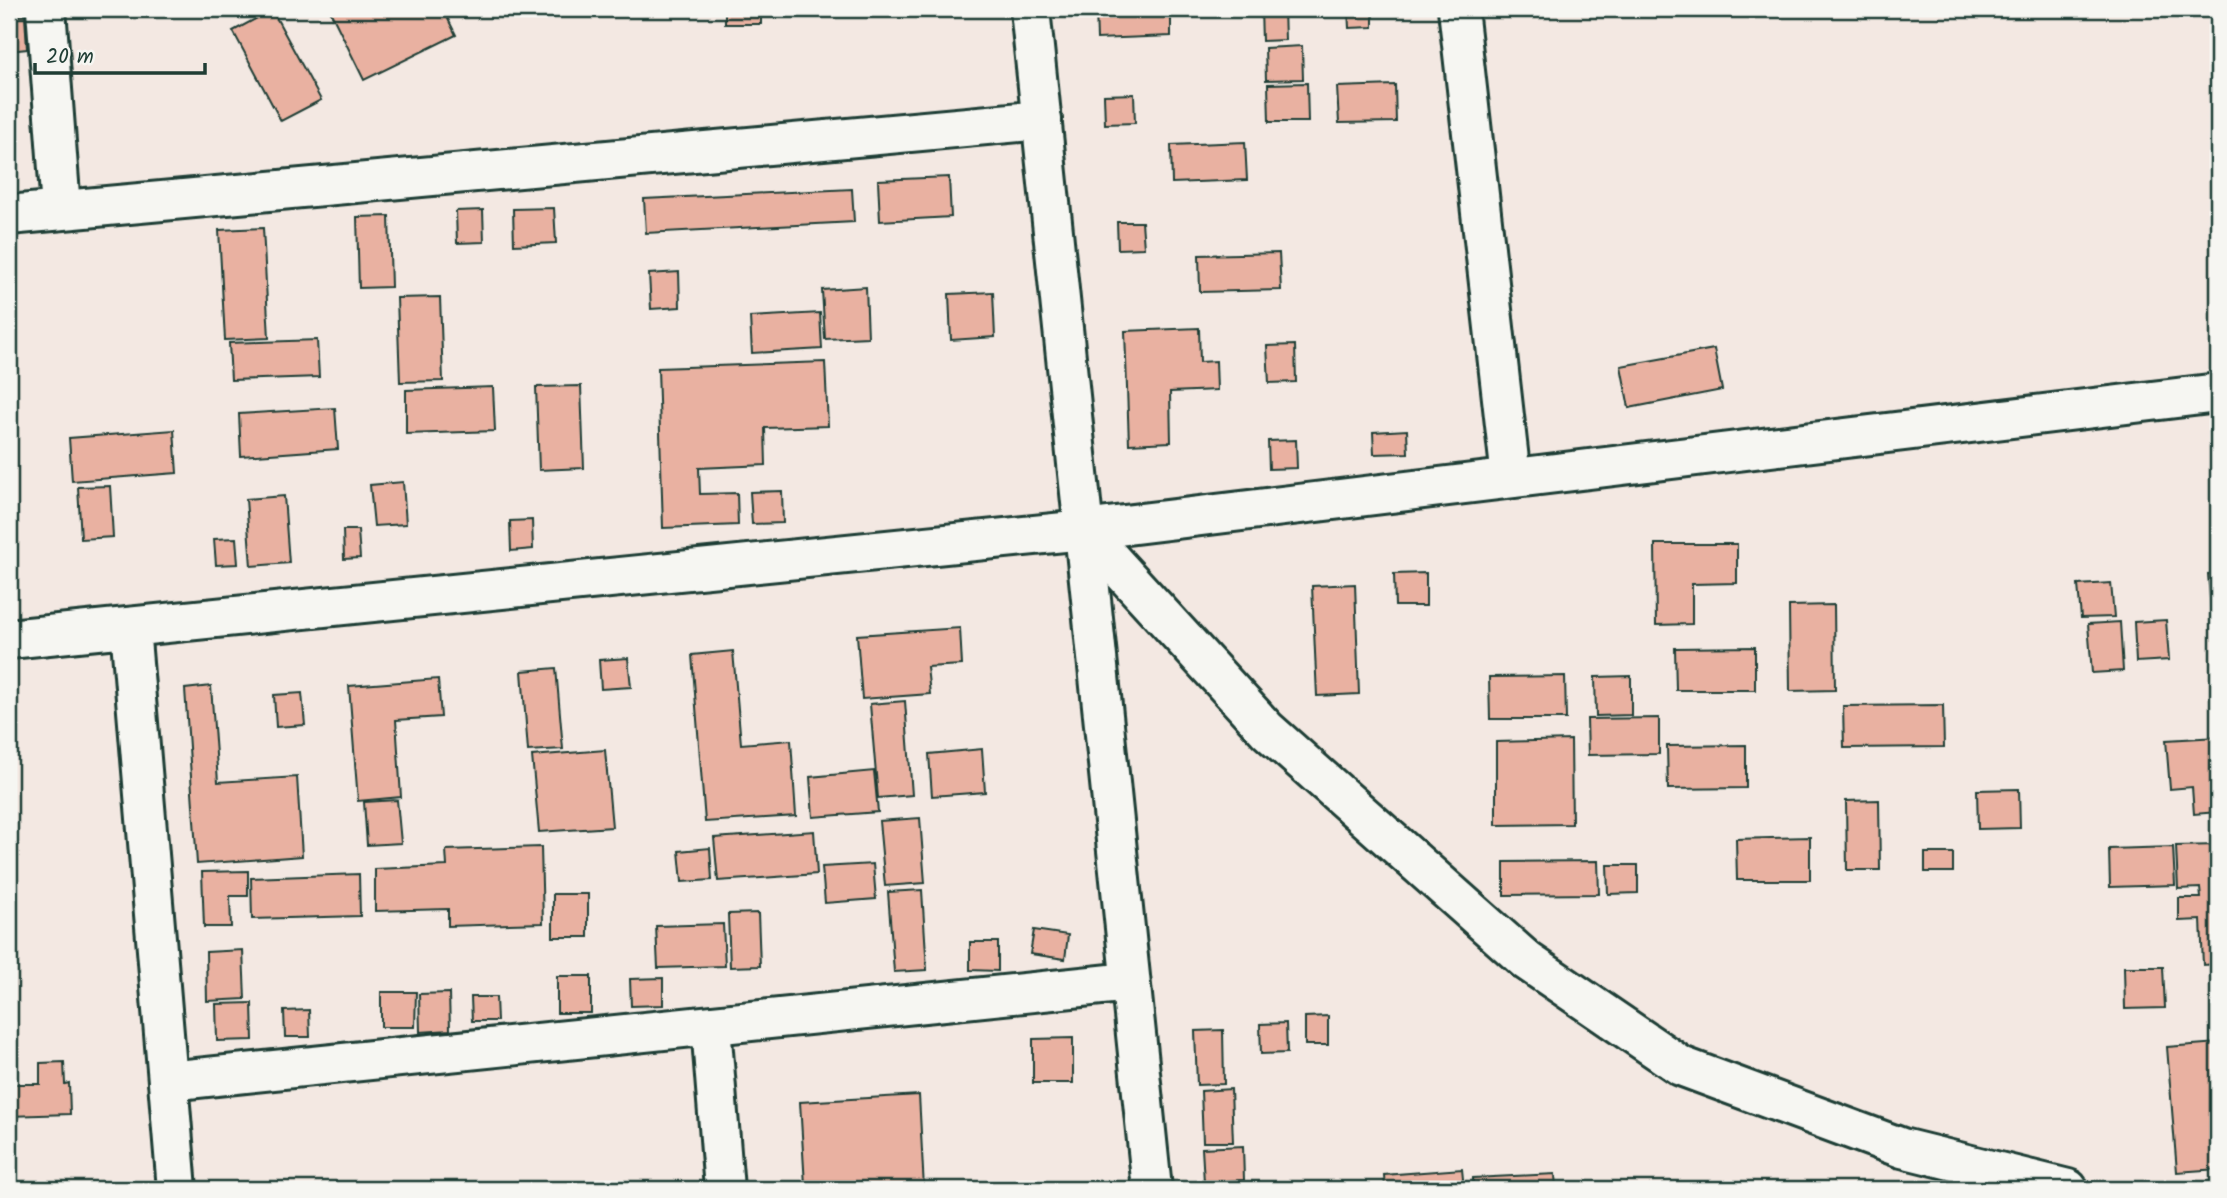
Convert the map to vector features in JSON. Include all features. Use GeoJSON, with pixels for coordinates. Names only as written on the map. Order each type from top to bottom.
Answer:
{"type":"FeatureCollection","features":[{"type":"Feature","properties":{"kind":"street"},"geometry":{"type":"LineString","coordinates":[[46,9],[61,209]]}},
{"type":"Feature","properties":{"kind":"street"},"geometry":{"type":"LineString","coordinates":[[1030,9],[1152,1189]]}},
{"type":"Feature","properties":{"kind":"street"},"geometry":{"type":"LineString","coordinates":[[1458,9],[1511,478]]}},
{"type":"Feature","properties":{"kind":"street"},"geometry":{"type":"LineString","coordinates":[[9,215],[1042,120]]}},
{"type":"Feature","properties":{"kind":"street"},"geometry":{"type":"LineString","coordinates":[[9,639],[1084,530],[2218,393]]}},
{"type":"Feature","properties":{"kind":"street"},"geometry":{"type":"LineString","coordinates":[[1084,530],[1267,730],[1527,961],[1681,1066],[1902,1148],[2068,1189]]}},
{"type":"Feature","properties":{"kind":"street"},"geometry":{"type":"LineString","coordinates":[[130,627],[177,1189]]}},
{"type":"Feature","properties":{"kind":"street"},"geometry":{"type":"LineString","coordinates":[[168,1081],[1130,982]]}},
{"type":"Feature","properties":{"kind":"street"},"geometry":{"type":"LineString","coordinates":[[711,1026],[724,1189]]}},
{"type":"Feature","properties":{"kind":"building"},"geometry":{"type":"Polygon","coordinates":[[[329,9],[443,9],[456,35],[364,80],[329,9]]]}},
{"type":"Feature","properties":{"kind":"building"},"geometry":{"type":"Polygon","coordinates":[[[725,9],[761,9],[761,24],[725,24],[725,9]]]}},
{"type":"Feature","properties":{"kind":"building"},"geometry":{"type":"Polygon","coordinates":[[[1096,9],[1171,9],[1171,36],[1097,39],[1096,9]]]}},
{"type":"Feature","properties":{"kind":"building"},"geometry":{"type":"Polygon","coordinates":[[[1261,9],[1284,9],[1285,40],[1262,41],[1261,9]]]}},
{"type":"Feature","properties":{"kind":"building"},"geometry":{"type":"Polygon","coordinates":[[[1348,9],[1373,9],[1373,27],[1349,28],[1348,9]]]}},
{"type":"Feature","properties":{"kind":"building"},"geometry":{"type":"Polygon","coordinates":[[[272,10],[321,100],[281,121],[233,31],[272,10]]]}},
{"type":"Feature","properties":{"kind":"building"},"geometry":{"type":"Polygon","coordinates":[[[9,16],[25,16],[27,49],[9,51],[9,16]]]}},
{"type":"Feature","properties":{"kind":"building"},"geometry":{"type":"Polygon","coordinates":[[[1302,46],[1303,79],[1266,80],[1265,48],[1302,46]]]}},
{"type":"Feature","properties":{"kind":"building"},"geometry":{"type":"Polygon","coordinates":[[[1307,83],[1308,122],[1269,122],[1268,84],[1307,83]]]}},
{"type":"Feature","properties":{"kind":"building"},"geometry":{"type":"Polygon","coordinates":[[[1395,85],[1396,122],[1339,123],[1337,87],[1395,85]]]}},
{"type":"Feature","properties":{"kind":"building"},"geometry":{"type":"Polygon","coordinates":[[[1134,94],[1135,123],[1105,124],[1104,95],[1134,94]]]}},
{"type":"Feature","properties":{"kind":"building"},"geometry":{"type":"Polygon","coordinates":[[[1245,142],[1247,180],[1172,183],[1171,145],[1245,142]]]}},
{"type":"Feature","properties":{"kind":"building"},"geometry":{"type":"Polygon","coordinates":[[[949,177],[951,217],[880,221],[878,180],[949,177]]]}},
{"type":"Feature","properties":{"kind":"building"},"geometry":{"type":"Polygon","coordinates":[[[852,189],[854,222],[646,233],[644,199],[852,189]]]}},
{"type":"Feature","properties":{"kind":"building"},"geometry":{"type":"Polygon","coordinates":[[[554,208],[556,243],[514,245],[513,209],[554,208]]]}},
{"type":"Feature","properties":{"kind":"building"},"geometry":{"type":"Polygon","coordinates":[[[483,210],[484,242],[457,243],[456,211],[483,210]]]}},
{"type":"Feature","properties":{"kind":"building"},"geometry":{"type":"Polygon","coordinates":[[[389,216],[391,287],[359,288],[357,217],[389,216]]]}},
{"type":"Feature","properties":{"kind":"building"},"geometry":{"type":"Polygon","coordinates":[[[1117,222],[1142,222],[1144,248],[1118,249],[1117,222]]]}},
{"type":"Feature","properties":{"kind":"building"},"geometry":{"type":"Polygon","coordinates":[[[263,228],[269,338],[225,340],[219,230],[263,228]]]}},
{"type":"Feature","properties":{"kind":"building"},"geometry":{"type":"Polygon","coordinates":[[[1279,253],[1281,290],[1200,292],[1199,255],[1279,253]]]}},
{"type":"Feature","properties":{"kind":"building"},"geometry":{"type":"Polygon","coordinates":[[[679,272],[680,307],[651,309],[649,274],[679,272]]]}},
{"type":"Feature","properties":{"kind":"building"},"geometry":{"type":"Polygon","coordinates":[[[866,287],[868,337],[825,339],[822,290],[866,287]]]}},
{"type":"Feature","properties":{"kind":"building"},"geometry":{"type":"Polygon","coordinates":[[[993,292],[995,337],[951,340],[949,294],[993,292]]]}},
{"type":"Feature","properties":{"kind":"building"},"geometry":{"type":"Polygon","coordinates":[[[440,297],[443,381],[400,382],[397,298],[440,297]]]}},
{"type":"Feature","properties":{"kind":"building"},"geometry":{"type":"Polygon","coordinates":[[[820,313],[822,349],[752,353],[750,317],[820,313]]]}},
{"type":"Feature","properties":{"kind":"building"},"geometry":{"type":"Polygon","coordinates":[[[1199,328],[1200,362],[1216,361],[1217,390],[1170,392],[1171,442],[1129,444],[1125,331],[1199,328]]]}},
{"type":"Feature","properties":{"kind":"building"},"geometry":{"type":"Polygon","coordinates":[[[317,340],[319,377],[231,380],[229,343],[317,340]]]}},
{"type":"Feature","properties":{"kind":"building"},"geometry":{"type":"Polygon","coordinates":[[[1295,345],[1296,382],[1269,383],[1267,346],[1295,345]]]}},
{"type":"Feature","properties":{"kind":"building"},"geometry":{"type":"Polygon","coordinates":[[[1714,349],[1722,390],[1629,408],[1621,366],[1714,349]]]}},
{"type":"Feature","properties":{"kind":"building"},"geometry":{"type":"Polygon","coordinates":[[[825,362],[828,426],[765,428],[766,465],[699,468],[700,494],[737,493],[738,525],[663,528],[658,368],[825,362]]]}},
{"type":"Feature","properties":{"kind":"building"},"geometry":{"type":"Polygon","coordinates":[[[581,386],[584,468],[539,470],[536,387],[581,386]]]}},
{"type":"Feature","properties":{"kind":"building"},"geometry":{"type":"Polygon","coordinates":[[[493,387],[495,431],[406,434],[406,390],[493,387]]]}},
{"type":"Feature","properties":{"kind":"building"},"geometry":{"type":"Polygon","coordinates":[[[335,408],[338,449],[241,456],[239,414],[335,408]]]}},
{"type":"Feature","properties":{"kind":"building"},"geometry":{"type":"Polygon","coordinates":[[[174,430],[177,473],[72,481],[69,438],[174,430]]]}},
{"type":"Feature","properties":{"kind":"building"},"geometry":{"type":"Polygon","coordinates":[[[1407,430],[1408,453],[1374,454],[1373,432],[1407,430]]]}},
{"type":"Feature","properties":{"kind":"building"},"geometry":{"type":"Polygon","coordinates":[[[1296,440],[1297,468],[1269,469],[1268,441],[1296,440]]]}},
{"type":"Feature","properties":{"kind":"building"},"geometry":{"type":"Polygon","coordinates":[[[403,482],[406,524],[374,526],[370,485],[403,482]]]}},
{"type":"Feature","properties":{"kind":"building"},"geometry":{"type":"Polygon","coordinates":[[[110,486],[113,537],[81,539],[78,487],[110,486]]]}},
{"type":"Feature","properties":{"kind":"building"},"geometry":{"type":"Polygon","coordinates":[[[782,491],[783,523],[752,524],[750,492],[782,491]]]}},
{"type":"Feature","properties":{"kind":"building"},"geometry":{"type":"Polygon","coordinates":[[[284,496],[289,563],[251,566],[246,499],[284,496]]]}},
{"type":"Feature","properties":{"kind":"building"},"geometry":{"type":"Polygon","coordinates":[[[532,520],[533,549],[511,551],[510,521],[532,520]]]}},
{"type":"Feature","properties":{"kind":"building"},"geometry":{"type":"Polygon","coordinates":[[[343,530],[358,530],[360,558],[344,559],[343,530]]]}},
{"type":"Feature","properties":{"kind":"building"},"geometry":{"type":"Polygon","coordinates":[[[236,538],[238,564],[216,565],[214,539],[236,538]]]}},
{"type":"Feature","properties":{"kind":"building"},"geometry":{"type":"Polygon","coordinates":[[[1655,544],[1737,544],[1737,583],[1692,584],[1692,624],[1656,625],[1655,544]]]}},
{"type":"Feature","properties":{"kind":"building"},"geometry":{"type":"Polygon","coordinates":[[[1426,573],[1426,606],[1395,606],[1394,574],[1426,573]]]}},
{"type":"Feature","properties":{"kind":"building"},"geometry":{"type":"Polygon","coordinates":[[[2218,573],[2218,611],[2211,611],[2208,574],[2218,573]]]}},
{"type":"Feature","properties":{"kind":"building"},"geometry":{"type":"Polygon","coordinates":[[[2111,583],[2114,617],[2081,618],[2078,585],[2111,583]]]}},
{"type":"Feature","properties":{"kind":"building"},"geometry":{"type":"Polygon","coordinates":[[[1355,584],[1359,694],[1317,696],[1312,586],[1355,584]]]}},
{"type":"Feature","properties":{"kind":"building"},"geometry":{"type":"Polygon","coordinates":[[[1834,605],[1835,690],[1790,691],[1789,606],[1834,605]]]}},
{"type":"Feature","properties":{"kind":"building"},"geometry":{"type":"Polygon","coordinates":[[[2166,620],[2169,660],[2136,662],[2134,622],[2166,620]]]}},
{"type":"Feature","properties":{"kind":"building"},"geometry":{"type":"Polygon","coordinates":[[[2120,622],[2123,671],[2092,673],[2088,624],[2120,622]]]}},
{"type":"Feature","properties":{"kind":"building"},"geometry":{"type":"Polygon","coordinates":[[[960,628],[962,665],[927,667],[930,694],[862,699],[857,635],[960,628]]]}},
{"type":"Feature","properties":{"kind":"building"},"geometry":{"type":"Polygon","coordinates":[[[1755,647],[1755,690],[1676,690],[1675,648],[1755,647]]]}},
{"type":"Feature","properties":{"kind":"building"},"geometry":{"type":"Polygon","coordinates":[[[733,651],[741,744],[791,740],[796,816],[705,822],[692,655],[733,651]]]}},
{"type":"Feature","properties":{"kind":"building"},"geometry":{"type":"Polygon","coordinates":[[[628,658],[631,687],[601,689],[599,660],[628,658]]]}},
{"type":"Feature","properties":{"kind":"building"},"geometry":{"type":"Polygon","coordinates":[[[2214,665],[2218,665],[2218,719],[2214,665]]]}},
{"type":"Feature","properties":{"kind":"building"},"geometry":{"type":"Polygon","coordinates":[[[556,668],[563,749],[528,751],[522,671],[556,668]]]}},
{"type":"Feature","properties":{"kind":"building"},"geometry":{"type":"Polygon","coordinates":[[[1565,676],[1566,719],[1490,719],[1489,677],[1565,676]]]}},
{"type":"Feature","properties":{"kind":"building"},"geometry":{"type":"Polygon","coordinates":[[[1631,676],[1631,715],[1596,716],[1595,677],[1631,676]]]}},
{"type":"Feature","properties":{"kind":"building"},"geometry":{"type":"Polygon","coordinates":[[[438,679],[441,717],[396,720],[401,797],[358,801],[349,686],[438,679]]]}},
{"type":"Feature","properties":{"kind":"building"},"geometry":{"type":"Polygon","coordinates":[[[211,686],[218,782],[297,777],[302,856],[197,864],[185,689],[211,686]]]}},
{"type":"Feature","properties":{"kind":"building"},"geometry":{"type":"Polygon","coordinates":[[[302,693],[305,725],[276,727],[274,695],[302,693]]]}},
{"type":"Feature","properties":{"kind":"building"},"geometry":{"type":"Polygon","coordinates":[[[905,701],[912,795],[878,798],[870,704],[905,701]]]}},
{"type":"Feature","properties":{"kind":"building"},"geometry":{"type":"Polygon","coordinates":[[[1943,705],[1944,747],[1844,748],[1843,706],[1943,705]]]}},
{"type":"Feature","properties":{"kind":"building"},"geometry":{"type":"Polygon","coordinates":[[[1659,718],[1659,754],[1588,755],[1587,719],[1659,718]]]}},
{"type":"Feature","properties":{"kind":"building"},"geometry":{"type":"Polygon","coordinates":[[[2218,737],[2218,812],[2194,814],[2192,787],[2170,789],[2166,740],[2218,737]]]}},
{"type":"Feature","properties":{"kind":"building"},"geometry":{"type":"Polygon","coordinates":[[[1571,740],[1572,824],[1496,825],[1496,742],[1571,740]]]}},
{"type":"Feature","properties":{"kind":"building"},"geometry":{"type":"Polygon","coordinates":[[[1746,745],[1746,788],[1668,789],[1667,746],[1746,745]]]}},
{"type":"Feature","properties":{"kind":"building"},"geometry":{"type":"Polygon","coordinates":[[[982,749],[985,792],[932,796],[929,754],[982,749]]]}},
{"type":"Feature","properties":{"kind":"building"},"geometry":{"type":"Polygon","coordinates":[[[605,750],[612,827],[539,832],[532,756],[605,750]]]}},
{"type":"Feature","properties":{"kind":"building"},"geometry":{"type":"Polygon","coordinates":[[[874,771],[878,812],[813,817],[810,777],[874,771]]]}},
{"type":"Feature","properties":{"kind":"building"},"geometry":{"type":"Polygon","coordinates":[[[2019,789],[2020,828],[1978,829],[1977,790],[2019,789]]]}},
{"type":"Feature","properties":{"kind":"building"},"geometry":{"type":"Polygon","coordinates":[[[397,800],[401,843],[367,845],[364,802],[397,800]]]}},
{"type":"Feature","properties":{"kind":"building"},"geometry":{"type":"Polygon","coordinates":[[[1879,800],[1880,870],[1847,870],[1846,801],[1879,800]]]}},
{"type":"Feature","properties":{"kind":"building"},"geometry":{"type":"Polygon","coordinates":[[[920,818],[925,883],[885,886],[879,821],[920,818]]]}},
{"type":"Feature","properties":{"kind":"building"},"geometry":{"type":"Polygon","coordinates":[[[814,831],[817,874],[718,881],[714,838],[814,831]]]}},
{"type":"Feature","properties":{"kind":"building"},"geometry":{"type":"Polygon","coordinates":[[[1810,837],[1810,880],[1737,880],[1736,839],[1810,837]]]}},
{"type":"Feature","properties":{"kind":"building"},"geometry":{"type":"Polygon","coordinates":[[[2218,845],[2218,964],[2203,965],[2201,920],[2179,921],[2179,898],[2201,898],[2200,888],[2178,889],[2176,846],[2218,845]]]}},
{"type":"Feature","properties":{"kind":"building"},"geometry":{"type":"Polygon","coordinates":[[[541,847],[543,923],[448,926],[448,909],[375,911],[375,869],[447,866],[446,850],[541,847]]]}},
{"type":"Feature","properties":{"kind":"building"},"geometry":{"type":"Polygon","coordinates":[[[2173,847],[2175,885],[2110,887],[2109,849],[2173,847]]]}},
{"type":"Feature","properties":{"kind":"building"},"geometry":{"type":"Polygon","coordinates":[[[710,848],[712,880],[682,882],[679,851],[710,848]]]}},
{"type":"Feature","properties":{"kind":"building"},"geometry":{"type":"Polygon","coordinates":[[[1925,853],[1953,853],[1953,872],[1925,872],[1925,853]]]}},
{"type":"Feature","properties":{"kind":"building"},"geometry":{"type":"Polygon","coordinates":[[[1598,861],[1599,894],[1504,895],[1504,862],[1598,861]]]}},
{"type":"Feature","properties":{"kind":"building"},"geometry":{"type":"Polygon","coordinates":[[[873,864],[876,899],[825,903],[822,867],[873,864]]]}},
{"type":"Feature","properties":{"kind":"building"},"geometry":{"type":"Polygon","coordinates":[[[1607,865],[1638,865],[1638,893],[1608,894],[1607,865]]]}},
{"type":"Feature","properties":{"kind":"building"},"geometry":{"type":"Polygon","coordinates":[[[248,871],[248,896],[230,896],[231,927],[204,927],[202,872],[248,871]]]}},
{"type":"Feature","properties":{"kind":"building"},"geometry":{"type":"Polygon","coordinates":[[[359,874],[360,916],[252,919],[251,878],[359,874]]]}},
{"type":"Feature","properties":{"kind":"building"},"geometry":{"type":"Polygon","coordinates":[[[922,890],[927,970],[894,972],[888,892],[922,890]]]}},
{"type":"Feature","properties":{"kind":"building"},"geometry":{"type":"Polygon","coordinates":[[[553,894],[588,894],[588,937],[553,937],[553,894]]]}},
{"type":"Feature","properties":{"kind":"building"},"geometry":{"type":"Polygon","coordinates":[[[758,913],[760,966],[730,967],[728,914],[758,913]]]}},
{"type":"Feature","properties":{"kind":"building"},"geometry":{"type":"Polygon","coordinates":[[[723,924],[725,966],[658,968],[656,926],[723,924]]]}},
{"type":"Feature","properties":{"kind":"building"},"geometry":{"type":"Polygon","coordinates":[[[1034,930],[1068,935],[1065,959],[1030,954],[1034,930]]]}},
{"type":"Feature","properties":{"kind":"building"},"geometry":{"type":"Polygon","coordinates":[[[970,942],[998,942],[998,971],[970,970],[970,942]]]}},
{"type":"Feature","properties":{"kind":"building"},"geometry":{"type":"Polygon","coordinates":[[[243,950],[245,999],[207,1001],[206,952],[243,950]]]}},
{"type":"Feature","properties":{"kind":"building"},"geometry":{"type":"Polygon","coordinates":[[[2124,967],[2163,967],[2165,1008],[2125,1009],[2124,967]]]}},
{"type":"Feature","properties":{"kind":"building"},"geometry":{"type":"Polygon","coordinates":[[[557,976],[591,976],[591,1013],[557,1013],[557,976]]]}},
{"type":"Feature","properties":{"kind":"building"},"geometry":{"type":"Polygon","coordinates":[[[663,978],[663,1005],[631,1006],[630,979],[663,978]]]}},
{"type":"Feature","properties":{"kind":"building"},"geometry":{"type":"Polygon","coordinates":[[[381,992],[416,992],[415,1027],[381,1027],[381,992]]]}},
{"type":"Feature","properties":{"kind":"building"},"geometry":{"type":"Polygon","coordinates":[[[449,993],[450,1030],[420,1032],[419,994],[449,993]]]}},
{"type":"Feature","properties":{"kind":"building"},"geometry":{"type":"Polygon","coordinates":[[[471,997],[496,997],[497,1021],[472,1021],[471,997]]]}},
{"type":"Feature","properties":{"kind":"building"},"geometry":{"type":"Polygon","coordinates":[[[252,1003],[253,1040],[217,1041],[216,1004],[252,1003]]]}},
{"type":"Feature","properties":{"kind":"building"},"geometry":{"type":"Polygon","coordinates":[[[309,1010],[310,1037],[285,1037],[284,1011],[309,1010]]]}},
{"type":"Feature","properties":{"kind":"building"},"geometry":{"type":"Polygon","coordinates":[[[1328,1016],[1328,1045],[1305,1045],[1305,1017],[1328,1016]]]}},
{"type":"Feature","properties":{"kind":"building"},"geometry":{"type":"Polygon","coordinates":[[[1286,1023],[1287,1053],[1261,1054],[1260,1024],[1286,1023]]]}},
{"type":"Feature","properties":{"kind":"building"},"geometry":{"type":"Polygon","coordinates":[[[1223,1030],[1224,1084],[1197,1085],[1195,1031],[1223,1030]]]}},
{"type":"Feature","properties":{"kind":"building"},"geometry":{"type":"Polygon","coordinates":[[[1073,1038],[1073,1083],[1033,1083],[1033,1039],[1073,1038]]]}},
{"type":"Feature","properties":{"kind":"building"},"geometry":{"type":"Polygon","coordinates":[[[2218,1043],[2218,1169],[2177,1172],[2167,1047],[2218,1043]]]}},
{"type":"Feature","properties":{"kind":"building"},"geometry":{"type":"Polygon","coordinates":[[[64,1062],[65,1084],[69,1083],[70,1114],[9,1116],[9,1084],[40,1084],[40,1063],[64,1062]]]}},
{"type":"Feature","properties":{"kind":"building"},"geometry":{"type":"Polygon","coordinates":[[[1231,1089],[1233,1142],[1203,1142],[1201,1091],[1231,1089]]]}},
{"type":"Feature","properties":{"kind":"building"},"geometry":{"type":"Polygon","coordinates":[[[919,1095],[924,1189],[758,1189],[805,1185],[800,1102],[919,1095]]]}},
{"type":"Feature","properties":{"kind":"building"},"geometry":{"type":"Polygon","coordinates":[[[9,1128],[15,1128],[16,1180],[9,1180],[9,1128]]]}},
{"type":"Feature","properties":{"kind":"building"},"geometry":{"type":"Polygon","coordinates":[[[1243,1146],[1244,1180],[1204,1182],[1202,1148],[1243,1146]]]}},
{"type":"Feature","properties":{"kind":"building"},"geometry":{"type":"Polygon","coordinates":[[[1462,1169],[1464,1189],[1385,1189],[1384,1175],[1462,1169]]]}},
{"type":"Feature","properties":{"kind":"building"},"geometry":{"type":"Polygon","coordinates":[[[1555,1174],[1556,1189],[1473,1189],[1473,1178],[1555,1174]]]}}]}
